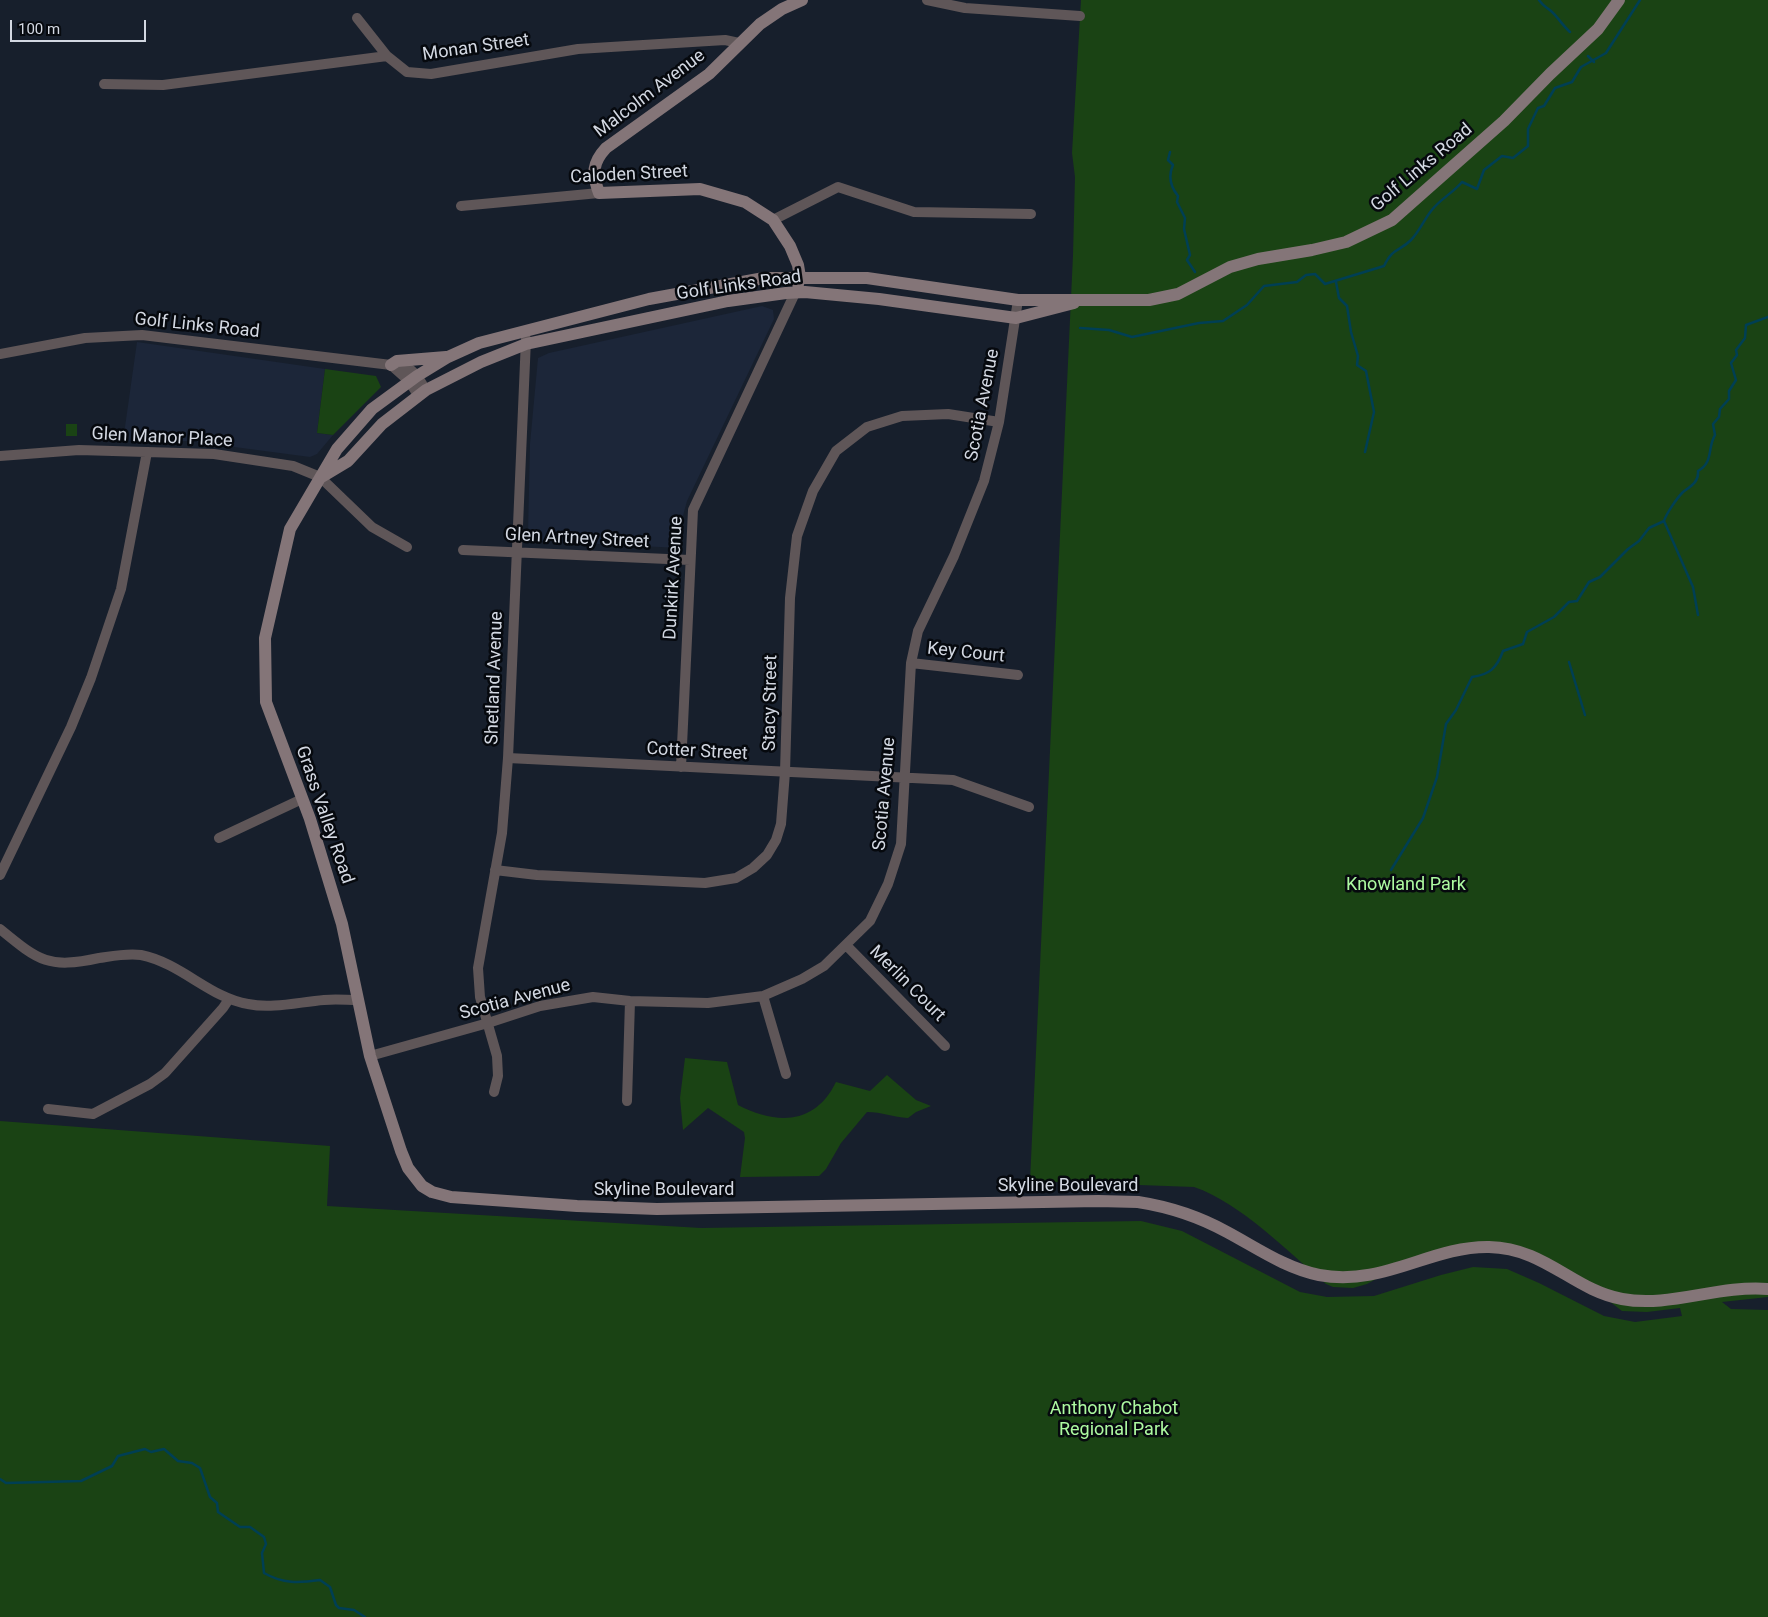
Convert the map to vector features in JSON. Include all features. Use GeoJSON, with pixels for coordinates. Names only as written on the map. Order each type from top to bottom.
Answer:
{"type":"FeatureCollection","features":[{"type":"Feature","properties":{"kind":"main road","name":"Malcolm Avenue"},"geometry":{"type":"LineString","coordinates":[[599,194],[593,169],[598,157],[636,125],[709,74],[760,24],[782,9],[802,0]]}},
{"type":"Feature","properties":{"kind":"main road","name":"Golf Links Road"},"geometry":{"type":"LineString","coordinates":[[413,378],[448,356],[479,343],[649,299],[764,278],[867,278],[1018,300],[1149,300],[1178,294],[1230,267],[1258,259],[1346,242],[1392,220],[1504,121],[1598,29],[1619,0]]}},
{"type":"Feature","properties":{"kind":"main road","name":"Caloden Street"},"geometry":{"type":"LineString","coordinates":[[599,194],[700,188],[745,202],[773,220],[790,246],[798,265],[800,277]]}},
{"type":"Feature","properties":{"kind":"main road"},"geometry":{"type":"LineString","coordinates":[[795,293],[800,277]]}},
{"type":"Feature","properties":{"kind":"main road","name":"Golf Links Road"},"geometry":{"type":"LineString","coordinates":[[422,393],[481,362],[526,344],[728,301],[795,293],[879,299],[1016,318],[1083,300]]}},
{"type":"Feature","properties":{"kind":"main road"},"geometry":{"type":"LineString","coordinates":[[392,365],[398,361],[448,356]]}},
{"type":"Feature","properties":{"kind":"main road","name":"Grass Valley Road"},"geometry":{"type":"LineString","coordinates":[[408,1168],[370,1056],[342,924],[302,799],[266,702],[265,638],[290,529],[336,449],[372,409],[413,378]]}},
{"type":"Feature","properties":{"kind":"main road"},"geometry":{"type":"LineString","coordinates":[[320,477],[348,461],[382,424],[422,393]]}},
{"type":"Feature","properties":{"kind":"main road","name":"Skyline Boulevard"},"geometry":{"type":"LineString","coordinates":[[408,1168],[422,1186],[440,1196],[617,1208],[1138,1202],[1191,1214],[1282,1263],[1320,1275],[1338,1277],[1376,1275],[1458,1250],[1490,1247],[1508,1248],[1538,1258],[1594,1289],[1620,1299],[1651,1301],[1728,1289],[1768,1289]]}},
{"type":"Feature","properties":{"kind":"street"},"geometry":{"type":"LineString","coordinates":[[927,0],[965,8],[1080,16]]}},
{"type":"Feature","properties":{"kind":"street","name":"Monan Street"},"geometry":{"type":"LineString","coordinates":[[357,18],[387,56],[407,72],[431,74],[578,49],[725,40],[739,43]]}},
{"type":"Feature","properties":{"kind":"street"},"geometry":{"type":"LineString","coordinates":[[104,84],[163,85],[387,56]]}},
{"type":"Feature","properties":{"kind":"street"},"geometry":{"type":"LineString","coordinates":[[773,220],[838,187],[914,212],[1031,214]]}},
{"type":"Feature","properties":{"kind":"street","name":"Caloden Street"},"geometry":{"type":"LineString","coordinates":[[461,206],[599,194]]}},
{"type":"Feature","properties":{"kind":"street","name":"Dunkirk Avenue"},"geometry":{"type":"LineString","coordinates":[[681,768],[693,510],[795,293]]}},
{"type":"Feature","properties":{"kind":"street","name":"Scotia Avenue"},"geometry":{"type":"LineString","coordinates":[[370,1056],[488,1023],[540,1006],[593,997],[630,1001],[708,1003],[763,996],[802,979],[824,966],[870,921],[888,884],[900,844],[906,777],[911,664],[918,631],[954,556],[984,481],[999,422],[1018,300]]}},
{"type":"Feature","properties":{"kind":"street","name":"Shetland Avenue"},"geometry":{"type":"LineString","coordinates":[[494,1092],[498,1076],[497,1056],[480,997],[478,968],[502,833],[508,758],[526,344],[525,330]]}},
{"type":"Feature","properties":{"kind":"street","name":"Golf Links Road"},"geometry":{"type":"LineString","coordinates":[[0,354],[85,338],[142,335],[406,366],[413,378]]}},
{"type":"Feature","properties":{"kind":"street"},"geometry":{"type":"LineString","coordinates":[[413,378],[422,393]]}},
{"type":"Feature","properties":{"kind":"street","name":"Stacy Street"},"geometry":{"type":"LineString","coordinates":[[495,870],[537,875],[705,883],[736,878],[753,868],[767,855],[776,840],[781,824],[785,772],[790,598],[797,536],[813,491],[836,451],[867,427],[902,416],[948,414],[999,422]]}},
{"type":"Feature","properties":{"kind":"street","name":"Glen Manor Place"},"geometry":{"type":"LineString","coordinates":[[0,456],[79,450],[214,454],[294,466],[320,477]]}},
{"type":"Feature","properties":{"kind":"street"},"geometry":{"type":"LineString","coordinates":[[0,875],[71,727],[91,678],[121,589],[147,452]]}},
{"type":"Feature","properties":{"kind":"street"},"geometry":{"type":"LineString","coordinates":[[320,477],[372,527],[407,547]]}},
{"type":"Feature","properties":{"kind":"street","name":"Glen Artney Street"},"geometry":{"type":"LineString","coordinates":[[463,550],[690,560]]}},
{"type":"Feature","properties":{"kind":"street","name":"Key Court"},"geometry":{"type":"LineString","coordinates":[[911,664],[1018,675]]}},
{"type":"Feature","properties":{"kind":"street","name":"Cotter Street"},"geometry":{"type":"LineString","coordinates":[[508,758],[953,780],[1030,807]]}},
{"type":"Feature","properties":{"kind":"street"},"geometry":{"type":"LineString","coordinates":[[219,838],[302,799]]}},
{"type":"Feature","properties":{"kind":"street"},"geometry":{"type":"LineString","coordinates":[[0,929],[26,950],[51,963],[76,963],[119,954],[140,955],[171,965],[229,999],[247,1004],[266,1006],[326,1000],[358,1000]]}},
{"type":"Feature","properties":{"kind":"street","name":"Merlin Court"},"geometry":{"type":"LineString","coordinates":[[846,945],[945,1046]]}},
{"type":"Feature","properties":{"kind":"street"},"geometry":{"type":"LineString","coordinates":[[763,996],[786,1074]]}},
{"type":"Feature","properties":{"kind":"street"},"geometry":{"type":"LineString","coordinates":[[48,1109],[94,1114],[150,1084],[165,1073],[229,999]]}},
{"type":"Feature","properties":{"kind":"street"},"geometry":{"type":"LineString","coordinates":[[627,1101],[630,1001]]}},
{"type":"Feature","properties":{"kind":"shaded area"},"geometry":{"type":"Polygon","coordinates":[[[762,306],[773,310],[774,319],[687,501],[681,523],[680,548],[536,541],[530,538],[528,532],[530,444],[538,358],[549,353],[762,306]]]}},
{"type":"Feature","properties":{"kind":"shaded area"},"geometry":{"type":"Polygon","coordinates":[[[137,342],[325,369],[317,433],[333,435],[317,454],[310,457],[189,441],[123,441],[137,342]]]}},
{"type":"Feature","properties":{"kind":"green space"},"geometry":{"type":"Polygon","coordinates":[[[1081,0],[1768,0],[1768,1297],[1722,1302],[1731,1309],[1768,1310],[1768,1617],[0,1617],[0,1121],[330,1146],[327,1206],[701,1228],[1141,1221],[1182,1231],[1300,1292],[1327,1297],[1374,1296],[1473,1267],[1507,1269],[1604,1316],[1635,1322],[1682,1316],[1680,1308],[1647,1312],[1622,1311],[1596,1291],[1538,1260],[1481,1250],[1385,1274],[1367,1284],[1353,1288],[1333,1287],[1326,1284],[1246,1216],[1212,1194],[1194,1187],[1030,1181],[1073,255],[1075,177],[1072,153],[1081,0]]]}},
{"type":"Feature","properties":{"kind":"green space"},"geometry":{"type":"Polygon","coordinates":[[[325,369],[376,376],[381,387],[333,435],[317,433],[325,369]]]}},
{"type":"Feature","properties":{"kind":"green space"},"geometry":{"type":"Polygon","coordinates":[[[66,424],[77,424],[77,436],[66,436],[66,424]]]}},
{"type":"Feature","properties":{"kind":"green space"},"geometry":{"type":"Polygon","coordinates":[[[685,1058],[727,1062],[738,1105],[767,1116],[794,1117],[806,1113],[817,1107],[836,1082],[870,1091],[887,1075],[916,1100],[931,1106],[916,1112],[908,1118],[867,1112],[841,1143],[826,1169],[819,1176],[740,1177],[745,1138],[744,1132],[708,1108],[683,1130],[680,1098],[685,1058]]]}},
{"type":"Feature","properties":{"kind":"waterway"},"geometry":{"type":"LineString","coordinates":[[1539,0],[1570,32]]}},
{"type":"Feature","properties":{"kind":"waterway"},"geometry":{"type":"LineString","coordinates":[[1080,328],[1109,330],[1132,337],[1199,323],[1223,321],[1247,305],[1264,286],[1297,282],[1306,275],[1315,274],[1325,284],[1384,266],[1393,253],[1414,237],[1428,215],[1442,199],[1462,182],[1477,189],[1484,170],[1502,156],[1513,158],[1528,146],[1528,129],[1538,108],[1544,106],[1555,88],[1572,82],[1581,67],[1606,53],[1640,0]]}},
{"type":"Feature","properties":{"kind":"waterway"},"geometry":{"type":"LineString","coordinates":[[1588,56],[1594,62]]}},
{"type":"Feature","properties":{"kind":"waterway"},"geometry":{"type":"LineString","coordinates":[[1170,152],[1168,160],[1173,165],[1171,181],[1178,196],[1177,202],[1185,218],[1184,229],[1190,255],[1187,260],[1195,272]]}},
{"type":"Feature","properties":{"kind":"waterway"},"geometry":{"type":"LineString","coordinates":[[1336,282],[1339,298],[1347,306],[1351,332],[1358,356],[1357,365],[1366,371],[1374,412],[1365,452]]}},
{"type":"Feature","properties":{"kind":"waterway"},"geometry":{"type":"LineString","coordinates":[[1664,521],[1678,498],[1696,481],[1698,471],[1708,459],[1715,435],[1713,424],[1719,417],[1720,409],[1729,399],[1729,391],[1736,380],[1731,363],[1737,355],[1736,350],[1745,338],[1746,325],[1768,317]]}},
{"type":"Feature","properties":{"kind":"waterway"},"geometry":{"type":"LineString","coordinates":[[1664,521],[1693,587],[1698,615]]}},
{"type":"Feature","properties":{"kind":"waterway"},"geometry":{"type":"LineString","coordinates":[[1391,870],[1423,818],[1437,777],[1446,724],[1456,710],[1472,677],[1492,670],[1503,651],[1523,644],[1527,632],[1554,617],[1569,602],[1577,601],[1589,582],[1600,577],[1628,549],[1639,541],[1649,528],[1664,521]]}},
{"type":"Feature","properties":{"kind":"waterway"},"geometry":{"type":"LineString","coordinates":[[1569,662],[1585,715]]}},
{"type":"Feature","properties":{"kind":"waterway"},"geometry":{"type":"LineString","coordinates":[[0,1479],[6,1483],[81,1481],[112,1466],[118,1456],[145,1449],[151,1452],[164,1449],[178,1461],[192,1463],[200,1468],[210,1497],[217,1503],[218,1512],[240,1527],[250,1527],[264,1537],[266,1544],[262,1553],[264,1573],[271,1577],[291,1582],[320,1580],[330,1587],[336,1605],[339,1608],[354,1610],[365,1617]]}},
{"type":"Feature","properties":{"kind":"park label","name":"Knowland Park"},"geometry":{"type":"Point","coordinates":[1406,885]}},
{"type":"Feature","properties":{"kind":"park label","name":"Anthony Chabot Regional Park"},"geometry":{"type":"Point","coordinates":[1114,1419]}}]}
